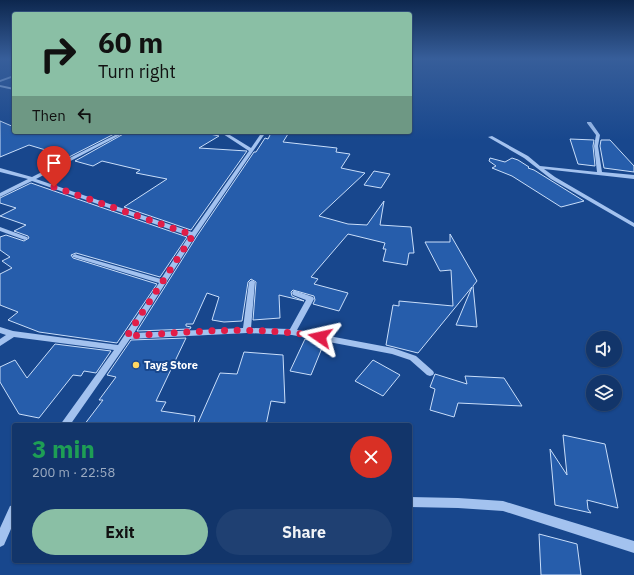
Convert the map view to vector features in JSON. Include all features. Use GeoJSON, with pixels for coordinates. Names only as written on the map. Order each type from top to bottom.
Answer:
{"type":"FeatureCollection","features":[{"type":"Feature","properties":{"kind":"street"},"geometry":{"type":"LineString","coordinates":[[0,86],[12,89]]}},
{"type":"Feature","properties":{"kind":"street"},"geometry":{"type":"LineString","coordinates":[[589,123],[598,135],[596,146],[600,173]]}},
{"type":"Feature","properties":{"kind":"street"},"geometry":{"type":"LineString","coordinates":[[0,195],[30,178],[120,134]]}},
{"type":"Feature","properties":{"kind":"street"},"geometry":{"type":"LineString","coordinates":[[225,134],[251,150]]}},
{"type":"Feature","properties":{"kind":"street"},"geometry":{"type":"LineString","coordinates":[[66,423],[120,348],[193,235],[263,134]]}},
{"type":"Feature","properties":{"kind":"street"},"geometry":{"type":"LineString","coordinates":[[490,137],[526,157],[553,178],[634,225]]}},
{"type":"Feature","properties":{"kind":"street"},"geometry":{"type":"LineString","coordinates":[[540,167],[634,177]]}},
{"type":"Feature","properties":{"kind":"street"},"geometry":{"type":"LineString","coordinates":[[0,170],[30,178],[193,235]]}},
{"type":"Feature","properties":{"kind":"street"},"geometry":{"type":"LineString","coordinates":[[0,229],[25,238]]}},
{"type":"Feature","properties":{"kind":"street"},"geometry":{"type":"LineString","coordinates":[[75,256],[164,282]]}},
{"type":"Feature","properties":{"kind":"street"},"geometry":{"type":"LineString","coordinates":[[247,330],[252,282]]}},
{"type":"Feature","properties":{"kind":"street"},"geometry":{"type":"LineString","coordinates":[[292,332],[310,302],[310,299],[307,297],[296,293]]}},
{"type":"Feature","properties":{"kind":"street"},"geometry":{"type":"LineString","coordinates":[[0,330],[13,334],[120,348]]}},
{"type":"Feature","properties":{"kind":"street"},"geometry":{"type":"LineString","coordinates":[[127,336],[247,330],[292,332],[393,351],[413,358],[430,373]]}},
{"type":"Feature","properties":{"kind":"street"},"geometry":{"type":"LineString","coordinates":[[0,343],[13,334]]}},
{"type":"Feature","properties":{"kind":"street"},"geometry":{"type":"LineString","coordinates":[[412,502],[458,502],[503,506],[634,547]]}},
{"type":"Feature","properties":{"kind":"street"},"geometry":{"type":"LineString","coordinates":[[0,541],[12,514]]}},
{"type":"Feature","properties":{"kind":"building"},"geometry":{"type":"Polygon","coordinates":[[[0,121],[12,126],[12,134],[114,134],[69,157],[29,145],[0,157],[0,121]]]}},
{"type":"Feature","properties":{"kind":"building"},"geometry":{"type":"Polygon","coordinates":[[[123,134],[210,134],[219,136],[199,148],[247,151],[191,230],[124,207],[167,179],[136,173],[140,170],[102,161],[93,166],[75,161],[123,134]]]}},
{"type":"Feature","properties":{"kind":"building"},"geometry":{"type":"Polygon","coordinates":[[[270,134],[288,134],[283,142],[337,148],[336,152],[350,154],[341,168],[365,173],[319,216],[348,224],[367,225],[384,201],[380,225],[411,227],[414,253],[409,253],[407,265],[383,261],[386,249],[383,249],[385,243],[348,234],[311,277],[318,279],[314,284],[348,293],[339,311],[313,304],[315,300],[314,296],[293,290],[291,292],[292,296],[304,301],[279,295],[280,318],[253,320],[256,282],[251,279],[248,282],[242,321],[224,322],[212,320],[219,297],[207,293],[193,324],[186,324],[186,326],[191,327],[190,329],[137,331],[197,236],[254,152],[256,152],[265,138],[268,139],[270,134]]]}},
{"type":"Feature","properties":{"kind":"building"},"geometry":{"type":"Polygon","coordinates":[[[570,139],[594,140],[593,146],[595,166],[578,164],[570,139]]]}},
{"type":"Feature","properties":{"kind":"building"},"geometry":{"type":"Polygon","coordinates":[[[601,140],[610,140],[634,166],[634,172],[604,168],[600,146],[601,140]]]}},
{"type":"Feature","properties":{"kind":"building"},"geometry":{"type":"Polygon","coordinates":[[[490,158],[505,162],[512,158],[518,160],[529,167],[528,168],[534,170],[584,201],[561,207],[512,176],[492,168],[496,166],[489,161],[490,158]]]}},
{"type":"Feature","properties":{"kind":"building"},"geometry":{"type":"Polygon","coordinates":[[[374,171],[390,174],[381,188],[364,185],[374,171]]]}},
{"type":"Feature","properties":{"kind":"building"},"geometry":{"type":"Polygon","coordinates":[[[31,183],[187,237],[160,277],[76,253],[71,255],[73,258],[157,284],[117,343],[39,332],[8,320],[18,312],[0,305],[0,274],[12,268],[2,261],[10,257],[0,250],[0,237],[6,235],[24,241],[29,238],[28,236],[14,231],[26,225],[0,216],[16,208],[0,203],[0,198],[31,183]]]}},
{"type":"Feature","properties":{"kind":"building"},"geometry":{"type":"Polygon","coordinates":[[[450,234],[477,281],[473,286],[477,327],[456,325],[472,287],[418,353],[386,345],[393,305],[399,306],[399,301],[453,306],[451,270],[440,271],[425,242],[450,242],[450,234]]]}},
{"type":"Feature","properties":{"kind":"building"},"geometry":{"type":"Polygon","coordinates":[[[186,338],[156,401],[166,402],[161,411],[195,416],[194,423],[86,423],[103,400],[99,400],[116,377],[107,375],[131,340],[186,338]]]}},
{"type":"Feature","properties":{"kind":"building"},"geometry":{"type":"Polygon","coordinates":[[[305,339],[324,343],[311,375],[290,371],[305,339]]]}},
{"type":"Feature","properties":{"kind":"building"},"geometry":{"type":"Polygon","coordinates":[[[55,344],[111,351],[96,373],[84,371],[81,376],[73,375],[39,418],[19,414],[0,382],[0,367],[15,360],[27,378],[55,344]]]}},
{"type":"Feature","properties":{"kind":"building"},"geometry":{"type":"Polygon","coordinates":[[[244,352],[283,355],[285,403],[271,401],[266,423],[198,423],[220,373],[237,374],[244,352]]]}},
{"type":"Feature","properties":{"kind":"building"},"geometry":{"type":"Polygon","coordinates":[[[373,360],[400,375],[383,396],[355,381],[373,360]]]}},
{"type":"Feature","properties":{"kind":"building"},"geometry":{"type":"Polygon","coordinates":[[[435,374],[467,384],[465,376],[504,378],[522,406],[458,403],[454,417],[430,410],[435,389],[430,387],[435,374]]]}},
{"type":"Feature","properties":{"kind":"building"},"geometry":{"type":"Polygon","coordinates":[[[563,435],[605,444],[618,508],[587,500],[588,509],[591,513],[555,505],[550,449],[567,475],[563,435]]]}},
{"type":"Feature","properties":{"kind":"building"},"geometry":{"type":"Polygon","coordinates":[[[539,534],[577,544],[581,575],[541,575],[539,534]]]}},
{"type":"Feature","properties":{"kind":"place","name":"Tayg Store"},"geometry":{"type":"Point","coordinates":[136,365]}},
{"type":"Feature","properties":{"kind":"route"},"geometry":{"type":"LineString","coordinates":[[54,187],[193,235],[164,282],[127,336],[247,330],[292,332],[320,337]]}}]}
